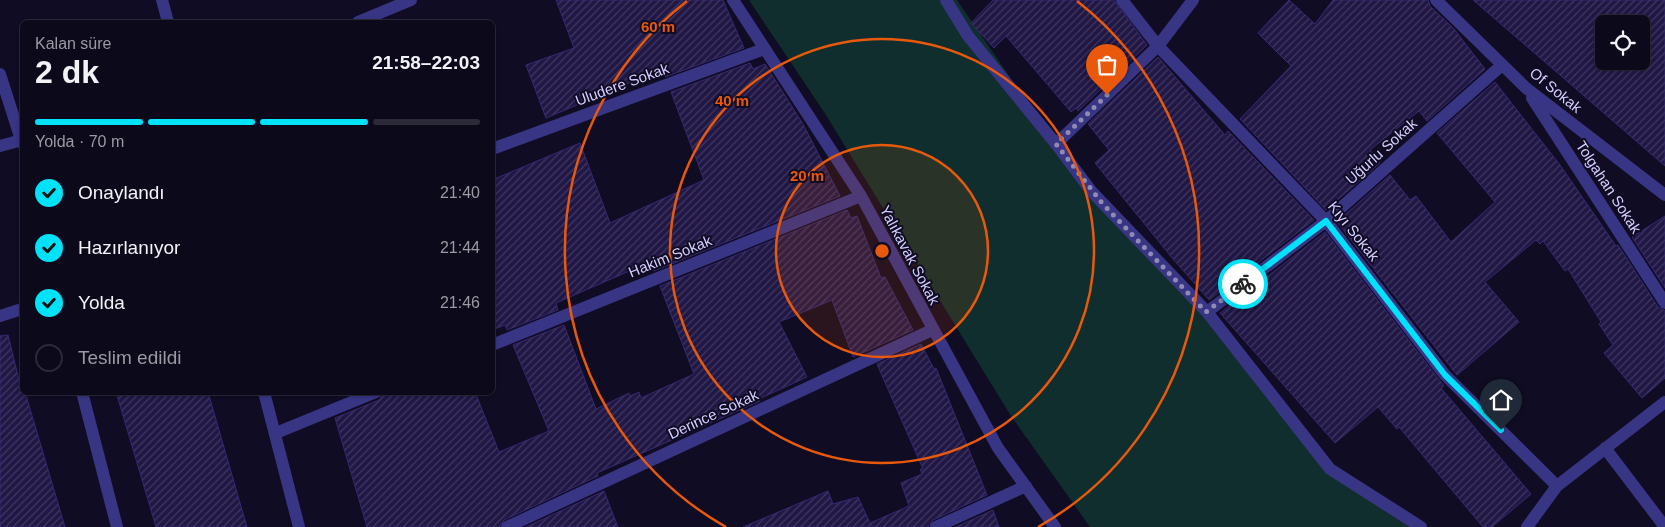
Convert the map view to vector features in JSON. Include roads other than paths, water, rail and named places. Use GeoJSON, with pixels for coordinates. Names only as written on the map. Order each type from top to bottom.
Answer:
{"type":"FeatureCollection","features":[{"type":"Feature","properties":{"kind":"street"},"geometry":{"type":"LineString","coordinates":[[162,0],[167,20]]}},
{"type":"Feature","properties":{"kind":"street"},"geometry":{"type":"LineString","coordinates":[[363,20],[411,0]]}},
{"type":"Feature","properties":{"kind":"street","name":"Yalıkavak Sokak"},"geometry":{"type":"LineString","coordinates":[[733,0],[861,196],[932,330],[998,448],[1054,527]]}},
{"type":"Feature","properties":{"kind":"street"},"geometry":{"type":"LineString","coordinates":[[946,0],[968,36],[1102,203],[1206,312],[1330,469],[1421,527]]}},
{"type":"Feature","properties":{"kind":"street","name":"Kıyı Sokak"},"geometry":{"type":"LineString","coordinates":[[1122,0],[1158,46],[1326,221],[1445,375],[1557,486]]}},
{"type":"Feature","properties":{"kind":"street"},"geometry":{"type":"LineString","coordinates":[[1056,144],[1158,46],[1193,0]]}},
{"type":"Feature","properties":{"kind":"street","name":"Of Sokak"},"geometry":{"type":"LineString","coordinates":[[1436,0],[1526,88],[1665,195]]}},
{"type":"Feature","properties":{"kind":"street","name":"Uludere Sokak"},"geometry":{"type":"LineString","coordinates":[[495,149],[764,49]]}},
{"type":"Feature","properties":{"kind":"street","name":"Uğurlu Sokak"},"geometry":{"type":"LineString","coordinates":[[1206,312],[1326,221],[1502,65]]}},
{"type":"Feature","properties":{"kind":"street"},"geometry":{"type":"LineString","coordinates":[[0,74],[20,135]]}},
{"type":"Feature","properties":{"kind":"street","name":"Tolgahan Sokak"},"geometry":{"type":"LineString","coordinates":[[1526,88],[1665,303]]}},
{"type":"Feature","properties":{"kind":"street"},"geometry":{"type":"LineString","coordinates":[[0,146],[20,141]]}},
{"type":"Feature","properties":{"kind":"street","name":"Hakim Sokak"},"geometry":{"type":"LineString","coordinates":[[495,344],[861,196]]}},
{"type":"Feature","properties":{"kind":"street"},"geometry":{"type":"LineString","coordinates":[[0,316],[20,310]]}},
{"type":"Feature","properties":{"kind":"street","name":"Derince Sokak"},"geometry":{"type":"LineString","coordinates":[[507,527],[932,330]]}},
{"type":"Feature","properties":{"kind":"street"},"geometry":{"type":"LineString","coordinates":[[83,395],[117,527]]}},
{"type":"Feature","properties":{"kind":"street"},"geometry":{"type":"LineString","coordinates":[[265,395],[300,527]]}},
{"type":"Feature","properties":{"kind":"street"},"geometry":{"type":"LineString","coordinates":[[276,433],[369,395]]}},
{"type":"Feature","properties":{"kind":"street"},"geometry":{"type":"LineString","coordinates":[[1527,527],[1557,486],[1665,402]]}},
{"type":"Feature","properties":{"kind":"street"},"geometry":{"type":"LineString","coordinates":[[1605,448],[1665,527]]}},
{"type":"Feature","properties":{"kind":"street"},"geometry":{"type":"LineString","coordinates":[[936,527],[1026,486]]}}]}
